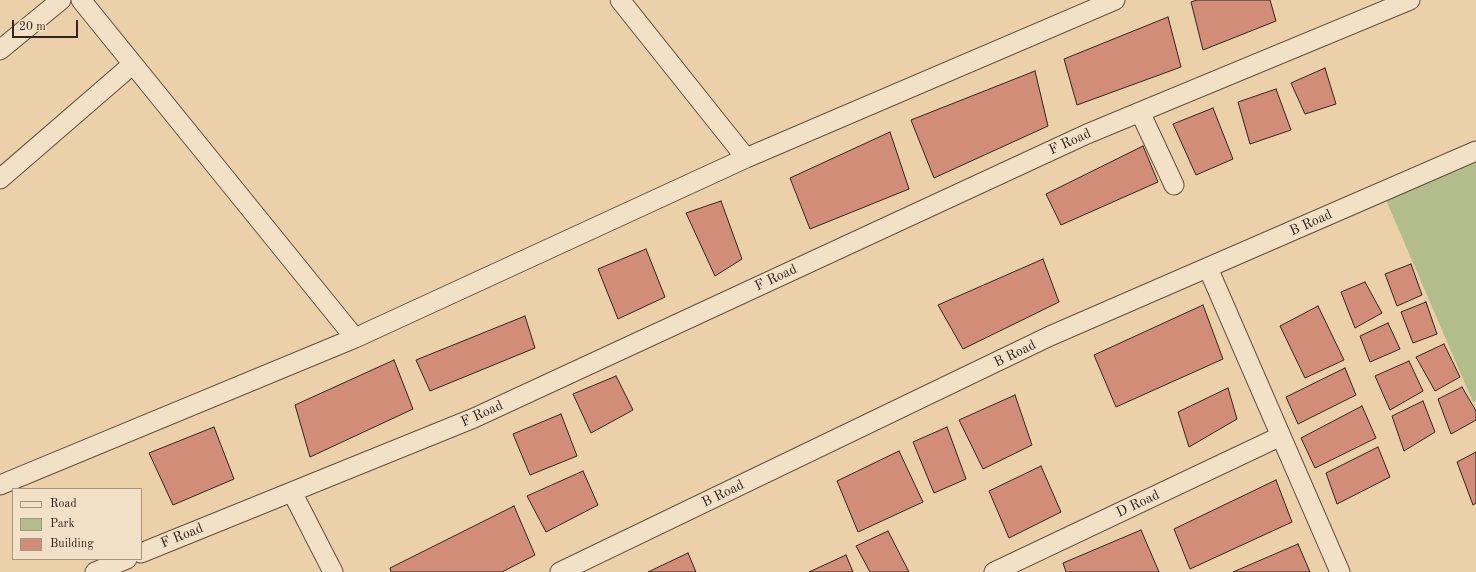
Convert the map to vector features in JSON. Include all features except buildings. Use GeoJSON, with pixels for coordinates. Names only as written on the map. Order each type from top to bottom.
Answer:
{"type":"FeatureCollection","features":[{"type":"Feature","properties":{"kind":"street"},"geometry":{"type":"LineString","coordinates":[[0,50],[61,0]]}},
{"type":"Feature","properties":{"kind":"street"},"geometry":{"type":"LineString","coordinates":[[81,0],[355,338]]}},
{"type":"Feature","properties":{"kind":"street"},"geometry":{"type":"LineString","coordinates":[[620,0],[746,158]]}},
{"type":"Feature","properties":{"kind":"street"},"geometry":{"type":"LineString","coordinates":[[0,485],[355,338],[746,158],[1115,0]]}},
{"type":"Feature","properties":{"kind":"street","name":"F Road"},"geometry":{"type":"LineString","coordinates":[[142,553],[474,418],[1080,138],[1410,0]]}},
{"type":"Feature","properties":{"kind":"street"},"geometry":{"type":"LineString","coordinates":[[0,179],[133,64]]}},
{"type":"Feature","properties":{"kind":"street"},"geometry":{"type":"LineString","coordinates":[[1140,112],[1174,185]]}},
{"type":"Feature","properties":{"kind":"street","name":"B Road"},"geometry":{"type":"LineString","coordinates":[[560,572],[1050,336],[1476,151]]}},
{"type":"Feature","properties":{"kind":"street"},"geometry":{"type":"LineString","coordinates":[[1208,268],[1340,572]]}},
{"type":"Feature","properties":{"kind":"street","name":"D Road"},"geometry":{"type":"LineString","coordinates":[[994,572],[1281,436]]}},
{"type":"Feature","properties":{"kind":"street"},"geometry":{"type":"LineString","coordinates":[[292,492],[333,572]]}},
{"type":"Feature","properties":{"kind":"street"},"geometry":{"type":"LineString","coordinates":[[95,572],[125,560]]}},
{"type":"Feature","properties":{"kind":"green space"},"geometry":{"type":"Polygon","coordinates":[[[1476,163],[1476,401],[1473,402],[1386,200],[1476,163]]]}}]}
